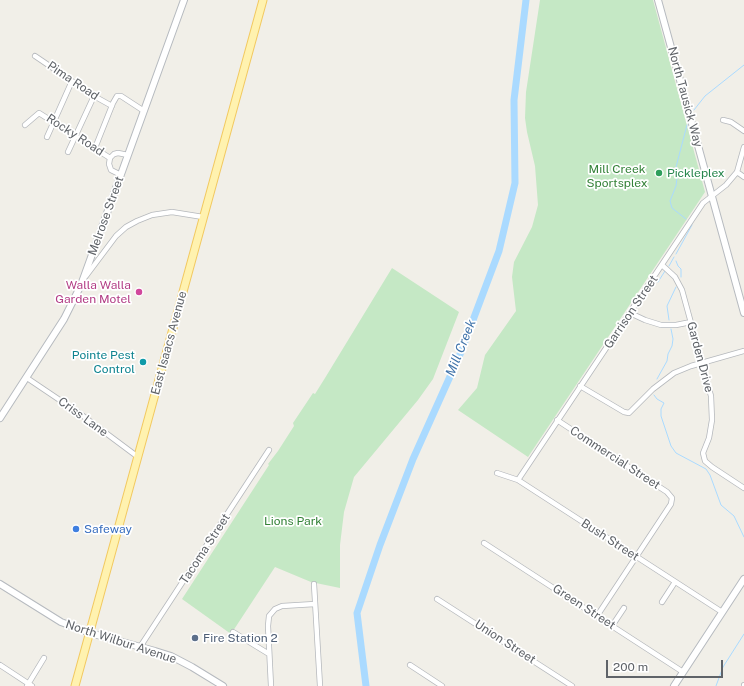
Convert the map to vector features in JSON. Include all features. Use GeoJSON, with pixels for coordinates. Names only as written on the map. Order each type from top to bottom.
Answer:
{"type":"FeatureCollection","features":[{"type":"Feature","properties":{"kind":"main road","name":"Melrose Street"},"geometry":{"type":"LineString","coordinates":[[0,418],[2,411],[27,378],[64,318],[83,280],[184,0]]}},
{"type":"Feature","properties":{"kind":"main road","name":"East Isaacs Avenue"},"geometry":{"type":"LineString","coordinates":[[75,686],[263,0]]}},
{"type":"Feature","properties":{"kind":"main road","name":"North Tausick Way"},"geometry":{"type":"LineString","coordinates":[[658,0],[744,313]]}},
{"type":"Feature","properties":{"kind":"main road"},"geometry":{"type":"LineString","coordinates":[[674,686],[744,579]]}},
{"type":"Feature","properties":{"kind":"main road","name":"North Wilbur Avenue"},"geometry":{"type":"LineString","coordinates":[[0,584],[60,622],[90,633],[163,653],[180,660],[223,686]]}},
{"type":"Feature","properties":{"kind":"street","name":"Pima Road"},"geometry":{"type":"LineString","coordinates":[[35,56],[94,96],[112,106]]}},
{"type":"Feature","properties":{"kind":"street"},"geometry":{"type":"LineString","coordinates":[[47,137],[72,81]]}},
{"type":"Feature","properties":{"kind":"street"},"geometry":{"type":"LineString","coordinates":[[68,152],[94,96]]}},
{"type":"Feature","properties":{"kind":"street"},"geometry":{"type":"LineString","coordinates":[[95,148],[116,97],[119,96],[144,111]]}},
{"type":"Feature","properties":{"kind":"street","name":"Rocky Road"},"geometry":{"type":"LineString","coordinates":[[25,125],[39,113],[110,158]]}},
{"type":"Feature","properties":{"kind":"street"},"geometry":{"type":"LineString","coordinates":[[723,120],[731,122],[744,131]]}},
{"type":"Feature","properties":{"kind":"street","name":"Garrison Street"},"geometry":{"type":"LineString","coordinates":[[518,480],[703,203],[726,185],[737,172],[744,147]]}},
{"type":"Feature","properties":{"kind":"street","name":"Rocky Road"},"geometry":{"type":"LineString","coordinates":[[120,175],[111,170],[109,164],[110,158],[114,154],[118,153],[128,155]]}},
{"type":"Feature","properties":{"kind":"street"},"geometry":{"type":"LineString","coordinates":[[737,172],[744,177]]}},
{"type":"Feature","properties":{"kind":"street"},"geometry":{"type":"LineString","coordinates":[[83,280],[116,236],[126,227],[137,221],[152,215],[172,212],[203,217]]}},
{"type":"Feature","properties":{"kind":"street","name":"Garden Drive"},"geometry":{"type":"LineString","coordinates":[[662,265],[675,277],[681,286],[711,396],[711,429],[704,450],[705,461],[744,488]]}},
{"type":"Feature","properties":{"kind":"street"},"geometry":{"type":"LineString","coordinates":[[630,313],[661,325],[676,325],[691,322]]}},
{"type":"Feature","properties":{"kind":"street"},"geometry":{"type":"LineString","coordinates":[[580,386],[624,412],[629,413],[646,395],[666,378],[682,369],[744,351]]}},
{"type":"Feature","properties":{"kind":"street","name":"Criss Lane"},"geometry":{"type":"LineString","coordinates":[[27,378],[79,413],[138,457]]}},
{"type":"Feature","properties":{"kind":"street","name":"Commercial Street"},"geometry":{"type":"LineString","coordinates":[[557,420],[667,492],[672,498],[670,504],[635,556]]}},
{"type":"Feature","properties":{"kind":"street","name":"Tacoma Street"},"geometry":{"type":"LineString","coordinates":[[140,647],[269,450]]}},
{"type":"Feature","properties":{"kind":"street","name":"Bush Street"},"geometry":{"type":"LineString","coordinates":[[497,473],[518,480],[722,612]]}},
{"type":"Feature","properties":{"kind":"street","name":"Green Street"},"geometry":{"type":"LineString","coordinates":[[484,543],[683,672]]}},
{"type":"Feature","properties":{"kind":"street"},"geometry":{"type":"LineString","coordinates":[[597,616],[635,556]]}},
{"type":"Feature","properties":{"kind":"street"},"geometry":{"type":"LineString","coordinates":[[662,602],[675,582]]}},
{"type":"Feature","properties":{"kind":"street"},"geometry":{"type":"LineString","coordinates":[[314,584],[320,686]]}},
{"type":"Feature","properties":{"kind":"street","name":"Union Street"},"geometry":{"type":"LineString","coordinates":[[437,599],[572,686]]}},
{"type":"Feature","properties":{"kind":"street"},"geometry":{"type":"LineString","coordinates":[[271,686],[268,621],[272,613],[282,606],[314,604]]}},
{"type":"Feature","properties":{"kind":"street"},"geometry":{"type":"LineString","coordinates":[[612,626],[624,608]]}},
{"type":"Feature","properties":{"kind":"street"},"geometry":{"type":"LineString","coordinates":[[234,632],[269,654]]}},
{"type":"Feature","properties":{"kind":"street"},"geometry":{"type":"LineString","coordinates":[[0,666],[29,685],[44,658]]}},
{"type":"Feature","properties":{"kind":"street"},"geometry":{"type":"LineString","coordinates":[[410,665],[442,686]]}},
{"type":"Feature","properties":{"kind":"green space","name":"Mill Creek Sportsplex"},"geometry":{"type":"Polygon","coordinates":[[[540,0],[653,0],[705,192],[528,457],[458,410],[477,388],[485,355],[516,311],[512,277],[514,262],[532,227],[538,205],[535,166],[525,118],[526,92],[540,0]]]}},
{"type":"Feature","properties":{"kind":"green space","name":"Lions Park"},"geometry":{"type":"Polygon","coordinates":[[[392,268],[459,312],[433,379],[418,400],[354,477],[344,512],[340,545],[340,588],[311,582],[275,567],[231,634],[182,599],[294,426],[293,423],[313,393],[315,394],[392,268]]]}},
{"type":"Feature","properties":{"kind":"waterway","name":"Mill Creek"},"geometry":{"type":"LineString","coordinates":[[366,686],[357,613],[380,545],[413,459],[461,352],[499,251],[515,183],[514,100],[526,0]]}},
{"type":"Feature","properties":{"kind":"waterway"},"geometry":{"type":"LineString","coordinates":[[694,110],[705,96],[744,65]]}},
{"type":"Feature","properties":{"kind":"waterway"},"geometry":{"type":"LineString","coordinates":[[686,219],[672,208],[670,201],[676,186],[676,167],[687,125]]}},
{"type":"Feature","properties":{"kind":"waterway"},"geometry":{"type":"LineString","coordinates":[[676,254],[692,225]]}},
{"type":"Feature","properties":{"kind":"waterway"},"geometry":{"type":"LineString","coordinates":[[669,266],[674,257]]}},
{"type":"Feature","properties":{"kind":"waterway"},"geometry":{"type":"LineString","coordinates":[[676,261],[681,269],[681,277]]}},
{"type":"Feature","properties":{"kind":"waterway"},"geometry":{"type":"LineString","coordinates":[[658,282],[665,271]]}},
{"type":"Feature","properties":{"kind":"waterway"},"geometry":{"type":"LineString","coordinates":[[669,320],[667,306],[676,287]]}},
{"type":"Feature","properties":{"kind":"waterway"},"geometry":{"type":"LineString","coordinates":[[657,379],[667,361],[668,354],[672,346],[673,339],[671,329]]}},
{"type":"Feature","properties":{"kind":"waterway"},"geometry":{"type":"LineString","coordinates":[[654,395],[657,399],[664,403],[661,409],[661,416],[671,446],[676,453],[706,469],[710,475],[721,505],[734,516],[744,537]]}},
{"type":"Feature","properties":{"kind":"waterway"},"geometry":{"type":"LineString","coordinates":[[716,686],[723,667],[744,634]]}},
{"type":"Feature","properties":{"kind":"place","name":"Pickleplex"},"geometry":{"type":"Point","coordinates":[659,173]}},
{"type":"Feature","properties":{"kind":"place","name":"Walla Walla Garden Motel"},"geometry":{"type":"Point","coordinates":[139,292]}},
{"type":"Feature","properties":{"kind":"place","name":"Pointe Pest Control"},"geometry":{"type":"Point","coordinates":[143,362]}},
{"type":"Feature","properties":{"kind":"place","name":"Safeway"},"geometry":{"type":"Point","coordinates":[76,529]}},
{"type":"Feature","properties":{"kind":"place","name":"Fire Station 2"},"geometry":{"type":"Point","coordinates":[195,638]}}]}
